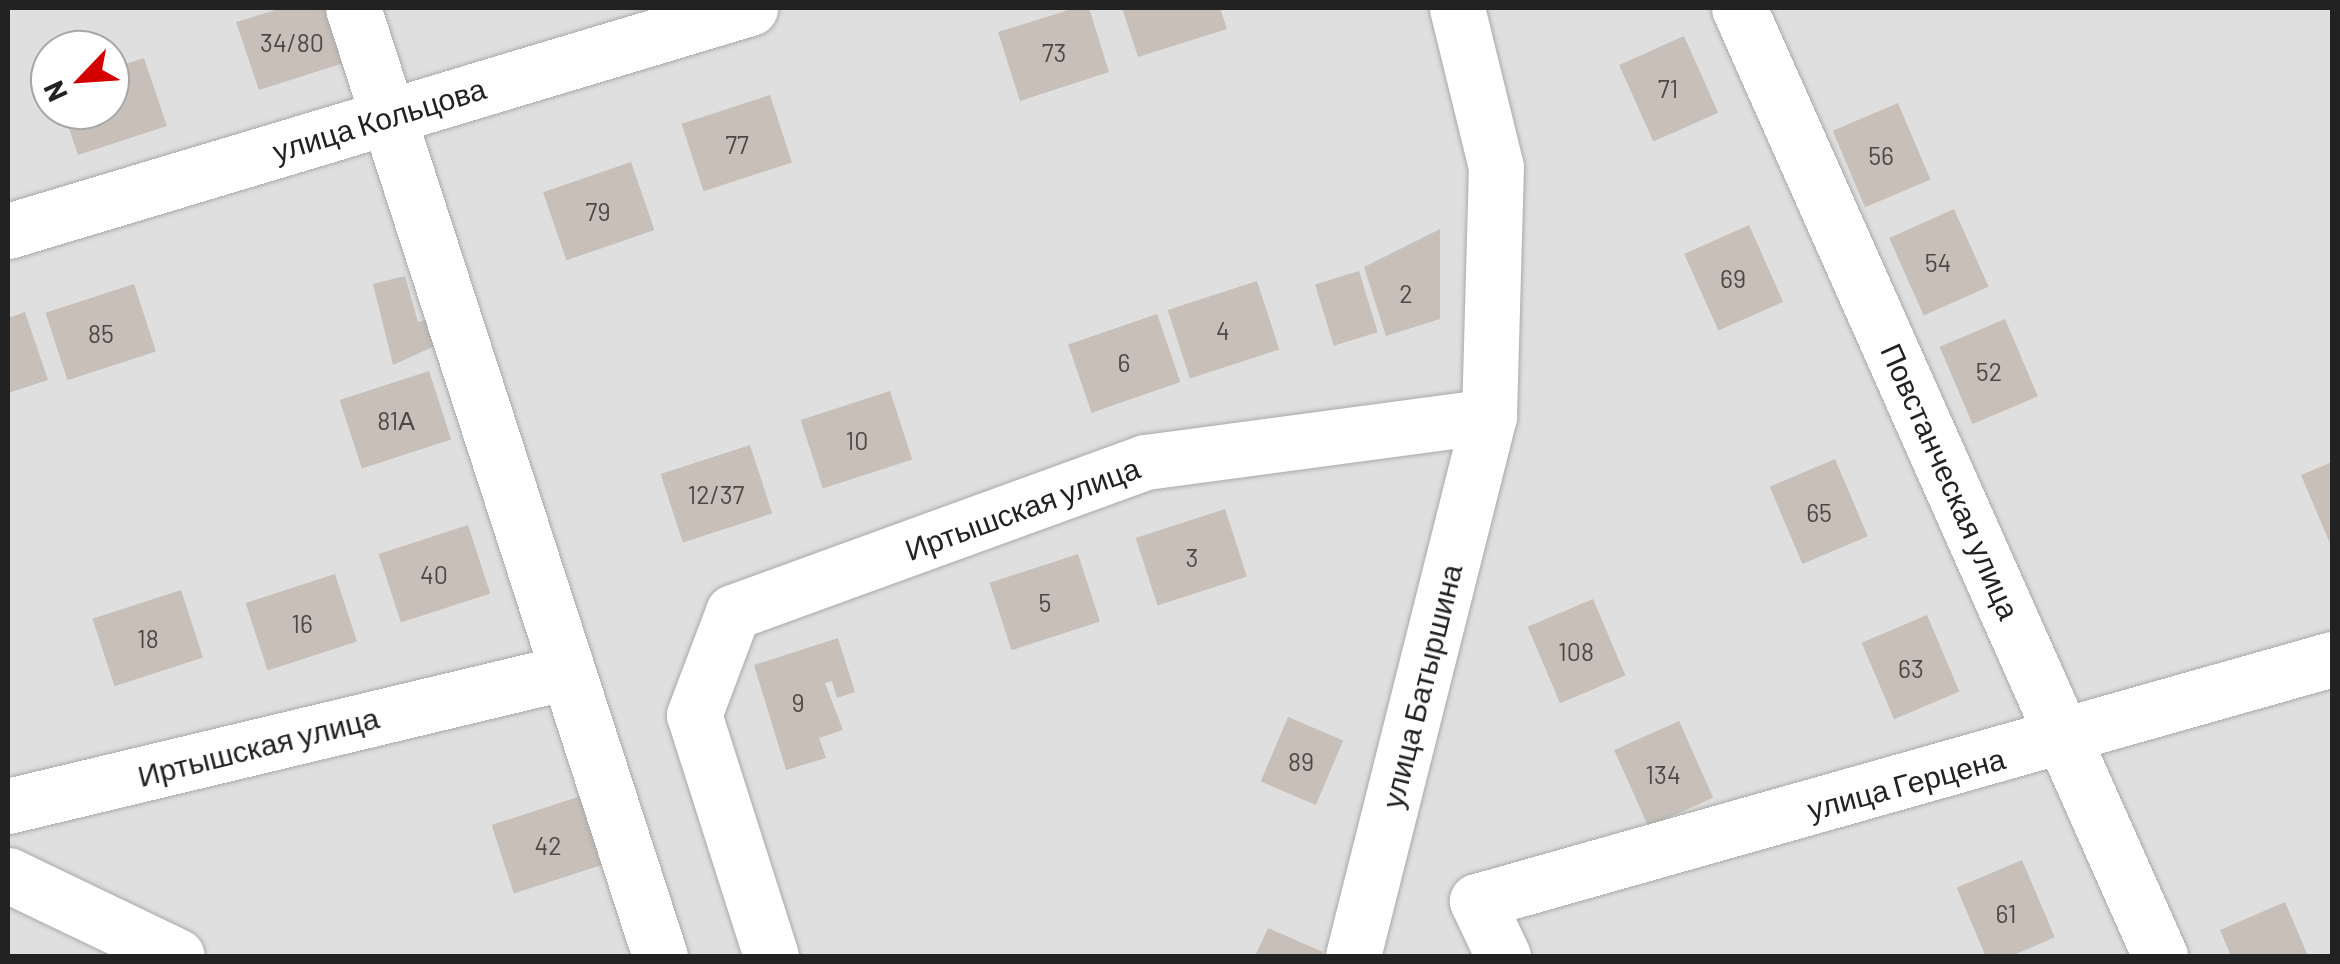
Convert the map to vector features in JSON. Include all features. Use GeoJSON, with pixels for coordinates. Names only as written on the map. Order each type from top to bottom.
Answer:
{"type":"FeatureCollection","features":[{"type":"Feature","properties":{"kind":"street"},"geometry":{"type":"LineString","coordinates":[[352,8],[660,956]]}},
{"type":"Feature","properties":{"kind":"street","name":"улица Кольцова"},"geometry":{"type":"LineString","coordinates":[[8,231],[750,8]]}},
{"type":"Feature","properties":{"kind":"street"},"geometry":{"type":"LineString","coordinates":[[1457,8],[1496,167],[1488,416]]}},
{"type":"Feature","properties":{"kind":"street","name":"Повстанческая улица"},"geometry":{"type":"LineString","coordinates":[[1739,8],[2067,738],[2160,956]]}},
{"type":"Feature","properties":{"kind":"street","name":"Иртышская улица"},"geometry":{"type":"LineString","coordinates":[[771,956],[694,714],[733,612],[1146,462],[1488,416]]}},
{"type":"Feature","properties":{"kind":"street","name":"улица Батыршина"},"geometry":{"type":"LineString","coordinates":[[1353,956],[1488,416]]}},
{"type":"Feature","properties":{"kind":"street","name":"улица Герцена"},"geometry":{"type":"LineString","coordinates":[[1503,956],[1478,901],[2067,738],[2332,659]]}},
{"type":"Feature","properties":{"kind":"street","name":"Иртышская улица"},"geometry":{"type":"LineString","coordinates":[[8,806],[566,672]]}},
{"type":"Feature","properties":{"kind":"street"},"geometry":{"type":"LineString","coordinates":[[8,875],[176,956]]}},
{"type":"Feature","properties":{"kind":"shaded area"},"geometry":{"type":"Polygon","coordinates":[[[8,8],[2332,8],[2332,956],[8,956],[8,8]]]}},
{"type":"Feature","properties":{"kind":"building"},"geometry":{"type":"Polygon","coordinates":[[[282,8],[330,8],[347,62],[259,90],[236,22],[282,8]]]}},
{"type":"Feature","properties":{"kind":"building"},"geometry":{"type":"Polygon","coordinates":[[[1075,8],[1089,8],[1109,72],[1020,101],[998,32],[1075,8]]]}},
{"type":"Feature","properties":{"kind":"building"},"geometry":{"type":"Polygon","coordinates":[[[1122,8],[1220,8],[1227,29],[1138,57],[1122,8]]]}},
{"type":"Feature","properties":{"kind":"building"},"geometry":{"type":"Polygon","coordinates":[[[1684,36],[1718,113],[1653,142],[1619,65],[1684,36]]]}},
{"type":"Feature","properties":{"kind":"building"},"geometry":{"type":"Polygon","coordinates":[[[144,58],[167,126],[78,155],[70,130],[130,130],[130,63],[144,58]]]}},
{"type":"Feature","properties":{"kind":"building"},"geometry":{"type":"Polygon","coordinates":[[[770,95],[792,163],[703,191],[682,124],[770,95]]]}},
{"type":"Feature","properties":{"kind":"building"},"geometry":{"type":"Polygon","coordinates":[[[1898,103],[1930,179],[1865,207],[1833,131],[1898,103]]]}},
{"type":"Feature","properties":{"kind":"building"},"geometry":{"type":"Polygon","coordinates":[[[631,162],[654,230],[567,260],[543,192],[631,162]]]}},
{"type":"Feature","properties":{"kind":"building"},"geometry":{"type":"Polygon","coordinates":[[[1954,209],[1989,287],[1924,316],[1889,238],[1954,209]]]}},
{"type":"Feature","properties":{"kind":"building"},"geometry":{"type":"Polygon","coordinates":[[[1749,225],[1783,302],[1718,331],[1684,254],[1749,225]]]}},
{"type":"Feature","properties":{"kind":"building"},"geometry":{"type":"Polygon","coordinates":[[[1440,229],[1440,319],[1386,336],[1364,267],[1440,229]]]}},
{"type":"Feature","properties":{"kind":"building"},"geometry":{"type":"Polygon","coordinates":[[[1359,271],[1378,332],[1334,346],[1315,284],[1359,271]]]}},
{"type":"Feature","properties":{"kind":"building"},"geometry":{"type":"Polygon","coordinates":[[[405,276],[418,322],[432,318],[439,344],[393,365],[373,284],[405,276]]]}},
{"type":"Feature","properties":{"kind":"building"},"geometry":{"type":"Polygon","coordinates":[[[1257,281],[1279,349],[1190,379],[1168,310],[1257,281]]]}},
{"type":"Feature","properties":{"kind":"building"},"geometry":{"type":"Polygon","coordinates":[[[134,284],[156,352],[67,380],[46,313],[134,284]]]}},
{"type":"Feature","properties":{"kind":"building"},"geometry":{"type":"Polygon","coordinates":[[[25,312],[48,380],[8,393],[8,318],[25,312]]]}},
{"type":"Feature","properties":{"kind":"building"},"geometry":{"type":"Polygon","coordinates":[[[1157,314],[1180,382],[1092,413],[1068,345],[1157,314]]]}},
{"type":"Feature","properties":{"kind":"building"},"geometry":{"type":"Polygon","coordinates":[[[2005,319],[2038,396],[1972,424],[1940,347],[2005,319]]]}},
{"type":"Feature","properties":{"kind":"building"},"geometry":{"type":"Polygon","coordinates":[[[429,371],[451,439],[362,469],[340,400],[429,371]]]}},
{"type":"Feature","properties":{"kind":"building"},"geometry":{"type":"Polygon","coordinates":[[[890,391],[912,459],[823,489],[801,420],[890,391]]]}},
{"type":"Feature","properties":{"kind":"building"},"geometry":{"type":"Polygon","coordinates":[[[750,445],[772,513],[683,543],[661,474],[750,445]]]}},
{"type":"Feature","properties":{"kind":"building"},"geometry":{"type":"Polygon","coordinates":[[[1835,459],[1868,536],[1802,564],[1770,487],[1835,459]]]}},
{"type":"Feature","properties":{"kind":"building"},"geometry":{"type":"Polygon","coordinates":[[[2332,462],[2332,548],[2301,475],[2332,462]]]}},
{"type":"Feature","properties":{"kind":"building"},"geometry":{"type":"Polygon","coordinates":[[[1225,509],[1247,577],[1158,606],[1136,538],[1225,509]]]}},
{"type":"Feature","properties":{"kind":"building"},"geometry":{"type":"Polygon","coordinates":[[[468,525],[490,593],[401,623],[379,554],[468,525]]]}},
{"type":"Feature","properties":{"kind":"building"},"geometry":{"type":"Polygon","coordinates":[[[1078,554],[1100,622],[1011,650],[990,583],[1078,554]]]}},
{"type":"Feature","properties":{"kind":"building"},"geometry":{"type":"Polygon","coordinates":[[[335,574],[357,642],[268,671],[246,603],[335,574]]]}},
{"type":"Feature","properties":{"kind":"building"},"geometry":{"type":"Polygon","coordinates":[[[181,590],[203,658],[114,686],[93,619],[181,590]]]}},
{"type":"Feature","properties":{"kind":"building"},"geometry":{"type":"Polygon","coordinates":[[[1593,599],[1625,675],[1560,703],[1528,627],[1593,599]]]}},
{"type":"Feature","properties":{"kind":"building"},"geometry":{"type":"Polygon","coordinates":[[[1927,615],[1959,691],[1894,719],[1862,643],[1927,615]]]}},
{"type":"Feature","properties":{"kind":"building"},"geometry":{"type":"Polygon","coordinates":[[[838,638],[855,692],[837,698],[832,681],[825,683],[843,730],[819,738],[826,758],[786,770],[754,665],[838,638]]]}},
{"type":"Feature","properties":{"kind":"building"},"geometry":{"type":"Polygon","coordinates":[[[1288,717],[1343,740],[1316,805],[1261,781],[1288,717]]]}},
{"type":"Feature","properties":{"kind":"building"},"geometry":{"type":"Polygon","coordinates":[[[1679,721],[1713,798],[1648,827],[1614,750],[1679,721]]]}},
{"type":"Feature","properties":{"kind":"building"},"geometry":{"type":"Polygon","coordinates":[[[581,796],[603,864],[514,894],[492,825],[581,796]]]}},
{"type":"Feature","properties":{"kind":"building"},"geometry":{"type":"Polygon","coordinates":[[[2022,860],[2055,937],[2011,956],[1986,956],[1957,888],[2022,860]]]}},
{"type":"Feature","properties":{"kind":"building"},"geometry":{"type":"Polygon","coordinates":[[[2285,902],[2308,956],[2231,956],[2220,930],[2285,902]]]}},
{"type":"Feature","properties":{"kind":"building"},"geometry":{"type":"Polygon","coordinates":[[[1268,928],[1323,952],[1321,956],[1255,956],[1268,928]]]}}]}
